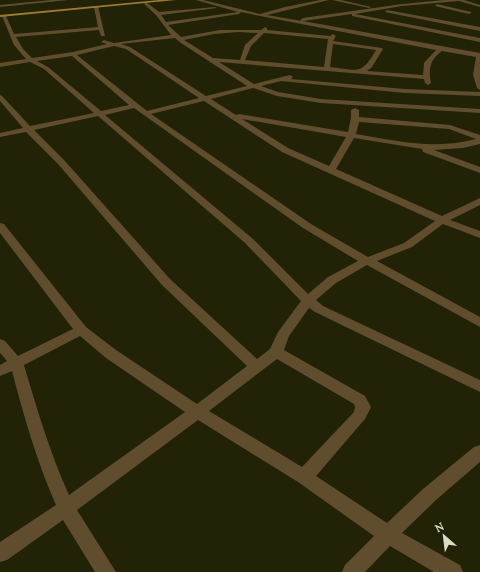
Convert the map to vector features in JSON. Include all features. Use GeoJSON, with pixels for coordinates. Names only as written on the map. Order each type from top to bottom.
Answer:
{"type":"FeatureCollection","features":[{"type":"Feature","properties":{"kind":"main road"},"geometry":{"type":"LineString","coordinates":[[1,11],[76,9],[174,0]]}},
{"type":"Feature","properties":{"kind":"street"},"geometry":{"type":"LineString","coordinates":[[7,0],[1,11],[10,34],[18,47],[30,61],[46,68],[260,251],[307,301],[319,309],[480,386]]}},
{"type":"Feature","properties":{"kind":"street"},"geometry":{"type":"LineString","coordinates":[[1,11],[66,0]]}},
{"type":"Feature","properties":{"kind":"street"},"geometry":{"type":"LineString","coordinates":[[69,0],[76,9]]}},
{"type":"Feature","properties":{"kind":"street"},"geometry":{"type":"LineString","coordinates":[[198,0],[222,7],[284,20],[479,56],[478,75],[480,88]]}},
{"type":"Feature","properties":{"kind":"street"},"geometry":{"type":"LineString","coordinates":[[260,15],[285,8],[327,0]]}},
{"type":"Feature","properties":{"kind":"street"},"geometry":{"type":"LineString","coordinates":[[334,0],[480,29],[461,37],[455,44],[444,49],[427,62],[425,66],[426,77],[431,92]]}},
{"type":"Feature","properties":{"kind":"street"},"geometry":{"type":"LineString","coordinates":[[296,22],[377,9],[459,0],[480,6]]}},
{"type":"Feature","properties":{"kind":"street"},"geometry":{"type":"LineString","coordinates":[[146,3],[158,14],[178,38],[255,87],[294,98],[480,111]]}},
{"type":"Feature","properties":{"kind":"street"},"geometry":{"type":"LineString","coordinates":[[426,3],[468,13]]}},
{"type":"Feature","properties":{"kind":"street"},"geometry":{"type":"LineString","coordinates":[[96,7],[105,44]]}},
{"type":"Feature","properties":{"kind":"street"},"geometry":{"type":"LineString","coordinates":[[158,14],[222,7]]}},
{"type":"Feature","properties":{"kind":"street"},"geometry":{"type":"LineString","coordinates":[[165,24],[244,12]]}},
{"type":"Feature","properties":{"kind":"street"},"geometry":{"type":"LineString","coordinates":[[348,13],[480,40]]}},
{"type":"Feature","properties":{"kind":"street"},"geometry":{"type":"LineString","coordinates":[[242,61],[248,45],[261,32],[272,24],[284,20]]}},
{"type":"Feature","properties":{"kind":"street"},"geometry":{"type":"LineString","coordinates":[[10,34],[101,28]]}},
{"type":"Feature","properties":{"kind":"street"},"geometry":{"type":"LineString","coordinates":[[328,68],[331,40],[339,30]]}},
{"type":"Feature","properties":{"kind":"street"},"geometry":{"type":"LineString","coordinates":[[190,46],[210,36],[214,32]]}},
{"type":"Feature","properties":{"kind":"street"},"geometry":{"type":"LineString","coordinates":[[0,65],[73,54],[105,44],[178,38],[214,32],[261,32],[331,40],[379,49],[370,66],[357,71],[351,80],[353,85],[356,118],[347,144],[330,171]]}},
{"type":"Feature","properties":{"kind":"street"},"geometry":{"type":"LineString","coordinates":[[116,44],[128,48],[285,150],[442,220],[480,235]]}},
{"type":"Feature","properties":{"kind":"street"},"geometry":{"type":"LineString","coordinates":[[73,54],[135,106],[307,226],[480,323]]}},
{"type":"Feature","properties":{"kind":"street"},"geometry":{"type":"LineString","coordinates":[[212,60],[242,61],[426,77]]}},
{"type":"Feature","properties":{"kind":"street"},"geometry":{"type":"LineString","coordinates":[[146,113],[284,80],[294,75],[304,66]]}},
{"type":"Feature","properties":{"kind":"street"},"geometry":{"type":"LineString","coordinates":[[284,80],[431,92],[480,94]]}},
{"type":"Feature","properties":{"kind":"street"},"geometry":{"type":"LineString","coordinates":[[0,97],[27,128],[61,162],[187,304],[257,366]]}},
{"type":"Feature","properties":{"kind":"street"},"geometry":{"type":"LineString","coordinates":[[0,135],[135,106]]}},
{"type":"Feature","properties":{"kind":"street"},"geometry":{"type":"LineString","coordinates":[[230,114],[378,141],[416,146],[450,147],[480,140]]}},
{"type":"Feature","properties":{"kind":"street"},"geometry":{"type":"LineString","coordinates":[[356,118],[450,127],[480,140]]}},
{"type":"Feature","properties":{"kind":"street"},"geometry":{"type":"LineString","coordinates":[[416,146],[480,170]]}},
{"type":"Feature","properties":{"kind":"street"},"geometry":{"type":"LineString","coordinates":[[0,552],[66,508],[276,352],[283,335],[307,301],[332,280],[367,261],[408,245],[442,220],[480,201]]}},
{"type":"Feature","properties":{"kind":"street"},"geometry":{"type":"LineString","coordinates":[[0,226],[81,330],[111,354],[197,412],[304,477],[387,534],[453,572]]}},
{"type":"Feature","properties":{"kind":"street"},"geometry":{"type":"LineString","coordinates":[[0,371],[81,330]]}},
{"type":"Feature","properties":{"kind":"street"},"geometry":{"type":"LineString","coordinates":[[0,344],[17,363],[52,476],[66,508],[106,572]]}},
{"type":"Feature","properties":{"kind":"street"},"geometry":{"type":"LineString","coordinates":[[276,352],[360,400],[363,407],[360,415],[304,477]]}},
{"type":"Feature","properties":{"kind":"street"},"geometry":{"type":"LineString","coordinates":[[352,572],[387,534],[454,472],[480,452]]}}]}
